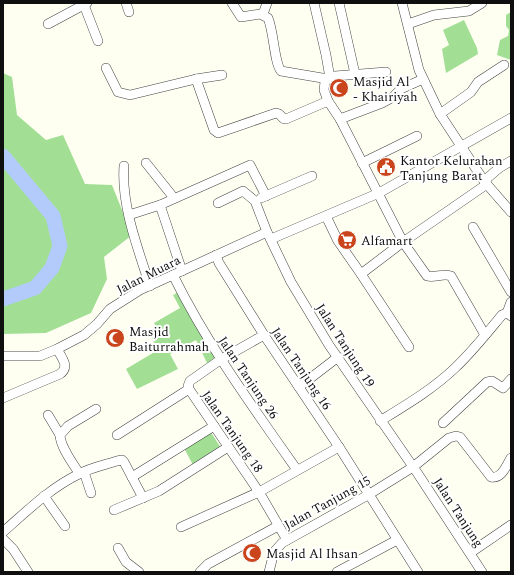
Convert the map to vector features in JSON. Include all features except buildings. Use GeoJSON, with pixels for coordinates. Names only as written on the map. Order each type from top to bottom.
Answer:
{"type":"FeatureCollection","features":[{"type":"Feature","properties":{"kind":"street"},"geometry":{"type":"LineString","coordinates":[[126,3],[129,12]]}},
{"type":"Feature","properties":{"kind":"street"},"geometry":{"type":"LineString","coordinates":[[232,3],[241,17],[263,14],[269,20],[279,70],[282,72],[328,79],[355,74],[386,72]]}},
{"type":"Feature","properties":{"kind":"street"},"geometry":{"type":"LineString","coordinates":[[263,14],[267,3]]}},
{"type":"Feature","properties":{"kind":"street"},"geometry":{"type":"LineString","coordinates":[[314,3],[326,55],[328,79],[324,90],[328,101],[340,119],[403,242],[427,276],[430,277],[447,274],[451,276],[485,335]]}},
{"type":"Feature","properties":{"kind":"street"},"geometry":{"type":"LineString","coordinates":[[339,3],[355,74]]}},
{"type":"Feature","properties":{"kind":"street"},"geometry":{"type":"LineString","coordinates":[[402,3],[419,70],[440,114],[486,182],[511,212]]}},
{"type":"Feature","properties":{"kind":"street"},"geometry":{"type":"LineString","coordinates":[[408,24],[434,15],[469,11],[482,3]]}},
{"type":"Feature","properties":{"kind":"street"},"geometry":{"type":"LineString","coordinates":[[48,24],[85,4],[98,41]]}},
{"type":"Feature","properties":{"kind":"street"},"geometry":{"type":"LineString","coordinates":[[440,114],[469,94],[478,82],[504,65]]}},
{"type":"Feature","properties":{"kind":"street"},"geometry":{"type":"LineString","coordinates":[[106,68],[115,89],[118,92],[130,95],[196,79],[222,75]]}},
{"type":"Feature","properties":{"kind":"street"},"geometry":{"type":"LineString","coordinates":[[196,79],[214,130],[218,133],[276,113],[286,119],[328,101]]}},
{"type":"Feature","properties":{"kind":"street"},"geometry":{"type":"LineString","coordinates":[[340,119],[384,102],[393,97],[401,89],[423,79]]}},
{"type":"Feature","properties":{"kind":"street","name":"Jalan Muara"},"geometry":{"type":"LineString","coordinates":[[3,356],[40,356],[57,349],[84,335],[97,324],[110,309],[134,294],[216,255],[326,216],[379,193],[511,118]]}},
{"type":"Feature","properties":{"kind":"street"},"geometry":{"type":"LineString","coordinates":[[362,163],[417,136]]}},
{"type":"Feature","properties":{"kind":"street"},"geometry":{"type":"LineString","coordinates":[[361,274],[486,182],[499,168],[511,161]]}},
{"type":"Feature","properties":{"kind":"street"},"geometry":{"type":"LineString","coordinates":[[146,163],[174,198]]}},
{"type":"Feature","properties":{"kind":"street"},"geometry":{"type":"LineString","coordinates":[[129,215],[160,205],[250,165],[266,196]]}},
{"type":"Feature","properties":{"kind":"street"},"geometry":{"type":"LineString","coordinates":[[124,166],[123,178],[129,215],[150,286]]}},
{"type":"Feature","properties":{"kind":"street"},"geometry":{"type":"LineString","coordinates":[[218,203],[243,191],[255,201],[312,176]]}},
{"type":"Feature","properties":{"kind":"street","name":"Jalan Tanjung 19"},"geometry":{"type":"LineString","coordinates":[[255,201],[269,235],[292,282],[329,345],[413,467]]}},
{"type":"Feature","properties":{"kind":"street"},"geometry":{"type":"LineString","coordinates":[[160,205],[182,271]]}},
{"type":"Feature","properties":{"kind":"street"},"geometry":{"type":"LineString","coordinates":[[326,216],[338,241],[409,347]]}},
{"type":"Feature","properties":{"kind":"street"},"geometry":{"type":"LineString","coordinates":[[473,227],[511,292]]}},
{"type":"Feature","properties":{"kind":"street","name":"Jalan Tanjung 16"},"geometry":{"type":"LineString","coordinates":[[216,255],[219,263],[264,335],[339,447],[418,572]]}},
{"type":"Feature","properties":{"kind":"street","name":"Jalan Tanjung 26"},"geometry":{"type":"LineString","coordinates":[[172,275],[219,362],[297,470]]}},
{"type":"Feature","properties":{"kind":"street"},"geometry":{"type":"LineString","coordinates":[[380,421],[421,394],[454,369],[502,315],[509,315],[511,302]]}},
{"type":"Feature","properties":{"kind":"street"},"geometry":{"type":"LineString","coordinates":[[189,389],[188,386],[190,381],[264,335]]}},
{"type":"Feature","properties":{"kind":"street"},"geometry":{"type":"LineString","coordinates":[[3,398],[64,371],[64,362],[57,349]]}},
{"type":"Feature","properties":{"kind":"street"},"geometry":{"type":"LineString","coordinates":[[299,387],[338,357]]}},
{"type":"Feature","properties":{"kind":"street"},"geometry":{"type":"LineString","coordinates":[[443,423],[487,382],[492,381],[502,388],[511,379]]}},
{"type":"Feature","properties":{"kind":"street","name":"Jalan Tanjung 18"},"geometry":{"type":"LineString","coordinates":[[117,435],[189,389],[259,492],[287,540]]}},
{"type":"Feature","properties":{"kind":"street"},"geometry":{"type":"LineString","coordinates":[[60,435],[68,426],[96,409]]}},
{"type":"Feature","properties":{"kind":"street"},"geometry":{"type":"LineString","coordinates":[[48,415],[60,435],[60,440],[81,473],[91,493]]}},
{"type":"Feature","properties":{"kind":"street"},"geometry":{"type":"LineString","coordinates":[[132,477],[214,426]]}},
{"type":"Feature","properties":{"kind":"street","name":"Jalan Tanjung 15"},"geometry":{"type":"LineString","coordinates":[[270,572],[274,552],[278,546],[368,495],[413,467],[449,438],[456,436],[460,437],[491,477],[498,477],[511,458]]}},
{"type":"Feature","properties":{"kind":"street"},"geometry":{"type":"LineString","coordinates":[[114,510],[159,491],[228,447]]}},
{"type":"Feature","properties":{"kind":"street"},"geometry":{"type":"LineString","coordinates":[[181,527],[259,492],[339,447]]}},
{"type":"Feature","properties":{"kind":"street"},"geometry":{"type":"LineString","coordinates":[[3,532],[44,496],[81,473],[119,460],[124,462],[143,498]]}},
{"type":"Feature","properties":{"kind":"street","name":"Jalan Tanjung"},"geometry":{"type":"LineString","coordinates":[[413,467],[482,572]]}},
{"type":"Feature","properties":{"kind":"street"},"geometry":{"type":"LineString","coordinates":[[44,496],[65,526]]}},
{"type":"Feature","properties":{"kind":"street"},"geometry":{"type":"LineString","coordinates":[[470,553],[511,525]]}},
{"type":"Feature","properties":{"kind":"street"},"geometry":{"type":"LineString","coordinates":[[200,572],[208,564],[278,526]]}},
{"type":"Feature","properties":{"kind":"street"},"geometry":{"type":"LineString","coordinates":[[3,539],[13,549],[28,572]]}},
{"type":"Feature","properties":{"kind":"street"},"geometry":{"type":"LineString","coordinates":[[337,572],[398,540]]}},
{"type":"Feature","properties":{"kind":"street"},"geometry":{"type":"LineString","coordinates":[[118,548],[126,562],[139,572]]}},
{"type":"Feature","properties":{"kind":"green space"},"geometry":{"type":"Polygon","coordinates":[[[511,12],[511,60],[497,55],[500,40],[508,36],[509,30],[506,26],[506,15],[511,12]]]}},
{"type":"Feature","properties":{"kind":"green space"},"geometry":{"type":"Polygon","coordinates":[[[464,20],[477,48],[478,54],[446,73],[442,49],[449,45],[443,30],[464,20]]]}},
{"type":"Feature","properties":{"kind":"green space"},"geometry":{"type":"Polygon","coordinates":[[[3,73],[12,77],[17,115],[46,140],[63,135],[85,184],[112,185],[132,235],[104,257],[107,279],[91,313],[46,333],[3,334],[3,73]]]}},
{"type":"Feature","properties":{"kind":"green space"},"geometry":{"type":"Polygon","coordinates":[[[185,289],[220,355],[207,363],[196,340],[170,354],[178,369],[137,389],[126,369],[158,350],[150,335],[158,330],[154,323],[180,308],[173,295],[185,289]]]}},
{"type":"Feature","properties":{"kind":"green space"},"geometry":{"type":"Polygon","coordinates":[[[210,431],[221,448],[193,465],[184,448],[210,431]]]}},
{"type":"Feature","properties":{"kind":"waterway"},"geometry":{"type":"LineString","coordinates":[[3,156],[53,216],[60,246],[52,268],[35,288],[3,299]]}},
{"type":"Feature","properties":{"kind":"place","name":"Masjid Al - Khairiyah"},"geometry":{"type":"Point","coordinates":[339,88]}},
{"type":"Feature","properties":{"kind":"place","name":"Kantor Kelurahan Tanjung Barat"},"geometry":{"type":"Point","coordinates":[386,167]}},
{"type":"Feature","properties":{"kind":"place","name":"Alfamart"},"geometry":{"type":"Point","coordinates":[347,240]}},
{"type":"Feature","properties":{"kind":"place","name":"Masjid Baiturrahmah"},"geometry":{"type":"Point","coordinates":[115,338]}},
{"type":"Feature","properties":{"kind":"place","name":"Masjid Al Ihsan"},"geometry":{"type":"Point","coordinates":[252,553]}}]}
